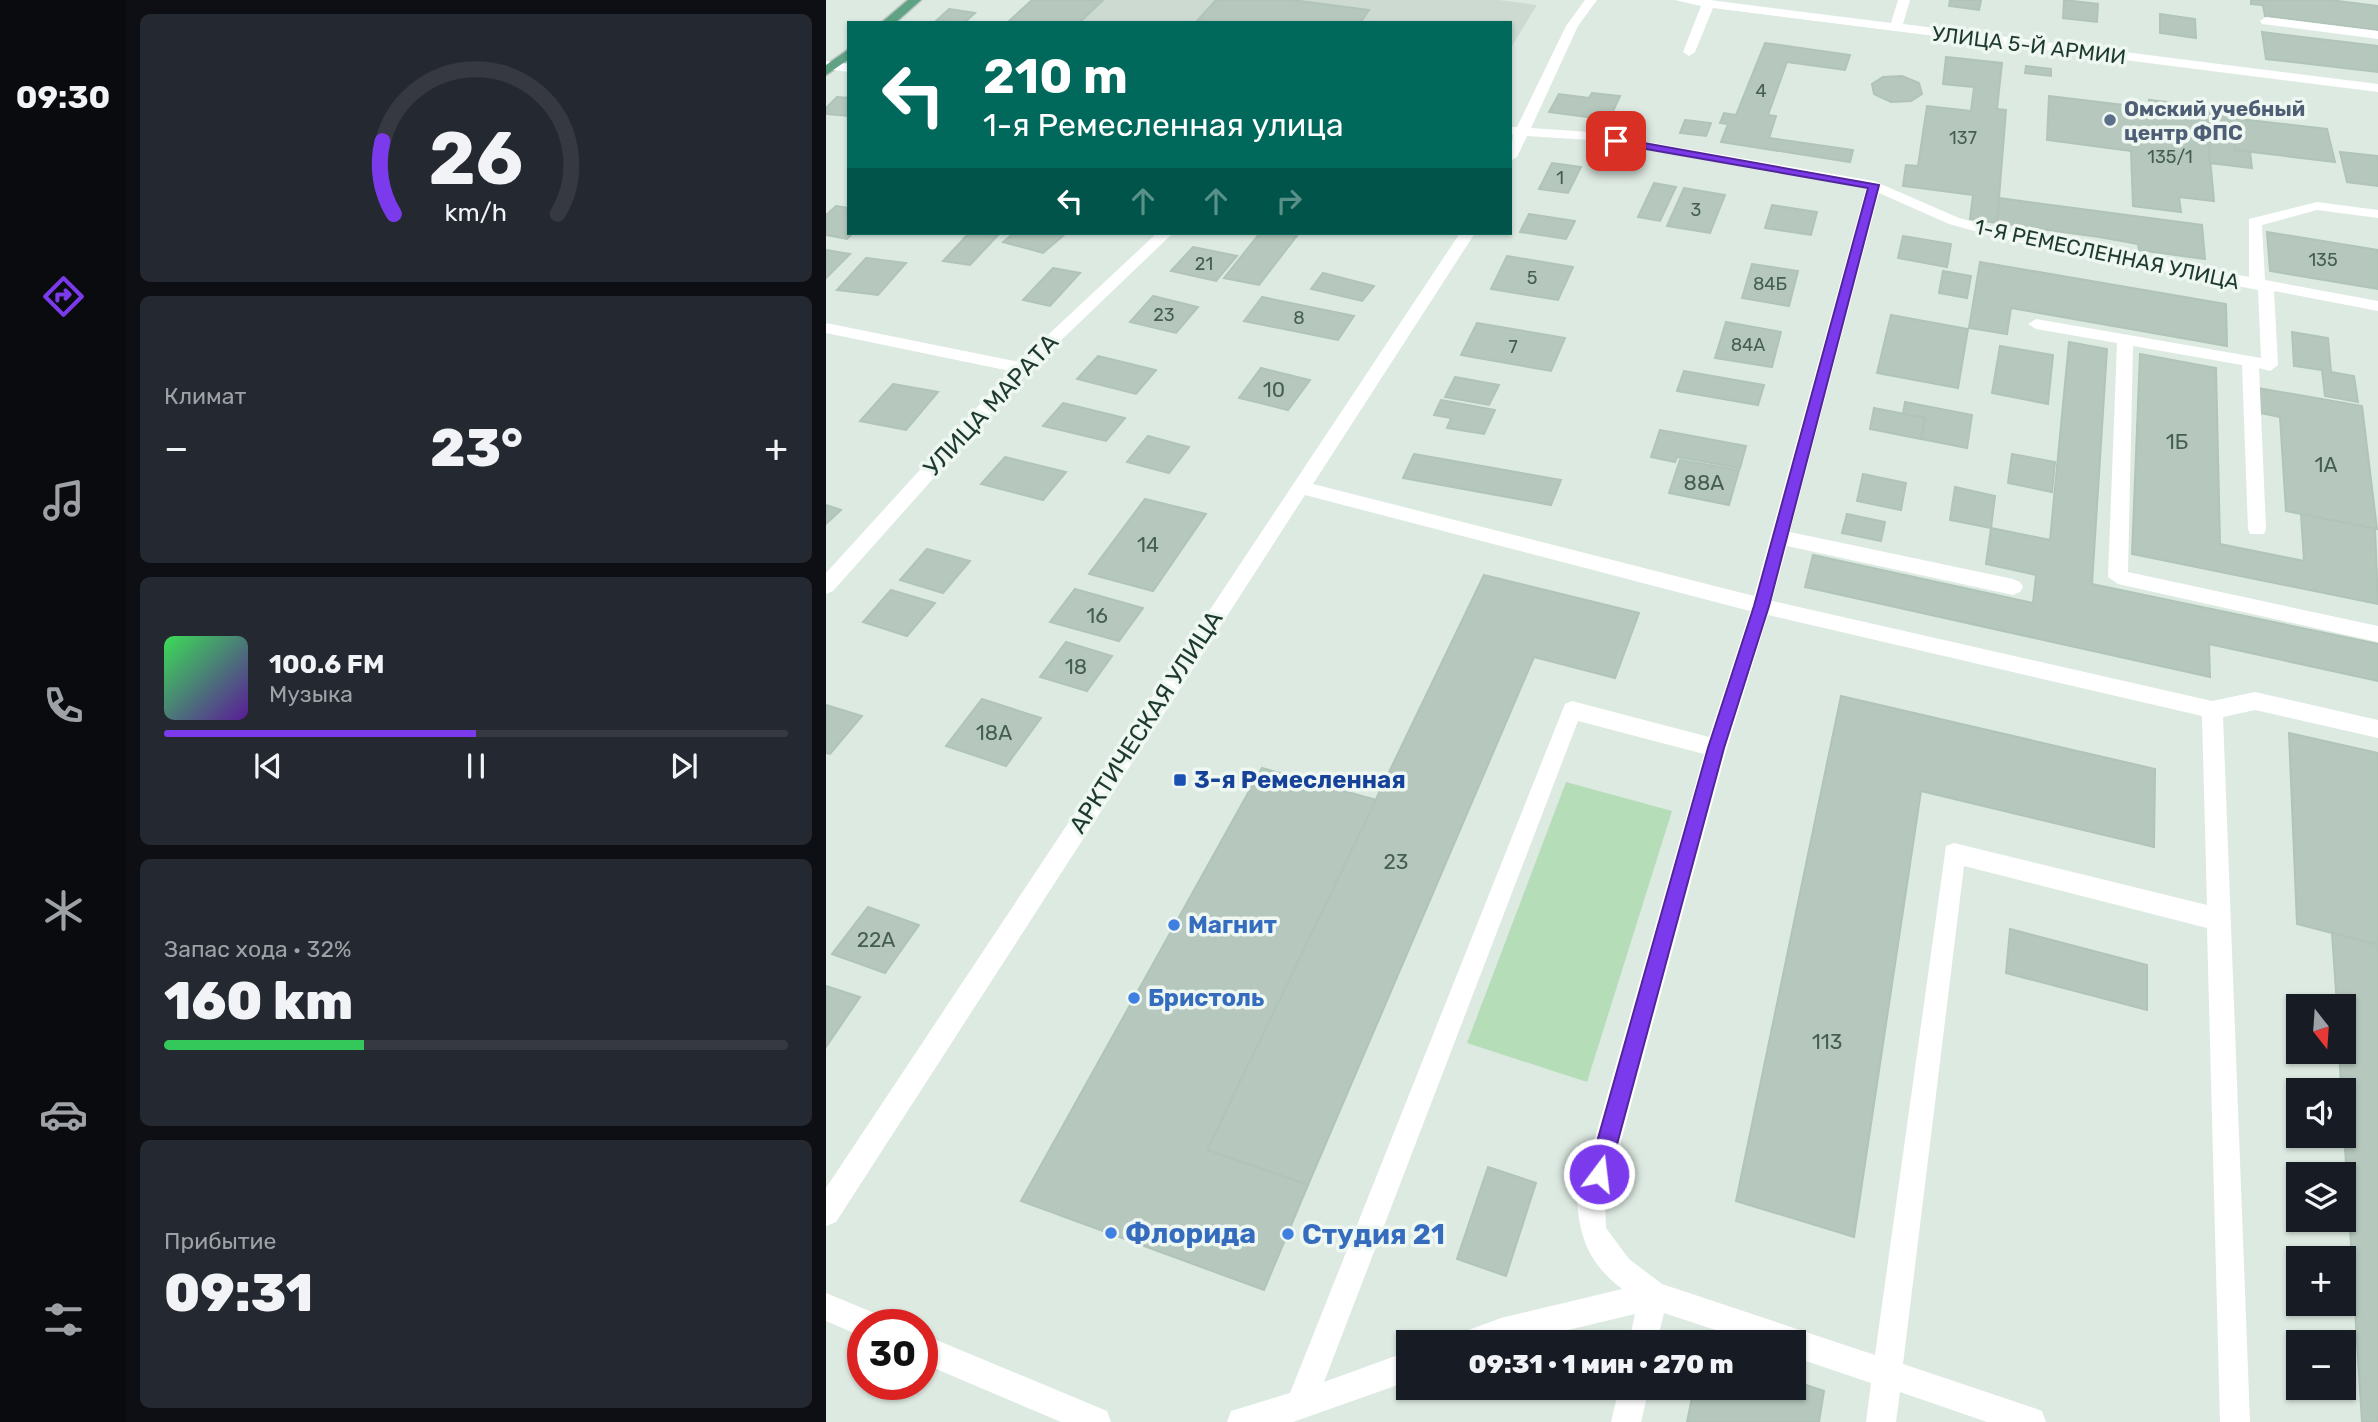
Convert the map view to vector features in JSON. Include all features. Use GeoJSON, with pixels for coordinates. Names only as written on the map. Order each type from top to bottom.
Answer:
{"type":"FeatureCollection","features":[{"type":"Feature","properties":{"kind":"main road"},"geometry":{"type":"LineString","coordinates":[[889,21],[915,0]]}},
{"type":"Feature","properties":{"kind":"main road"},"geometry":{"type":"LineString","coordinates":[[828,68],[847,54]]}},
{"type":"Feature","properties":{"kind":"street"},"geometry":{"type":"LineString","coordinates":[[1515,132],[1572,26],[1591,0]]}},
{"type":"Feature","properties":{"kind":"street","name":"УЛИЦА 5-Й АРМИИ"},"geometry":{"type":"LineString","coordinates":[[1681,0],[2378,88]]}},
{"type":"Feature","properties":{"kind":"street"},"geometry":{"type":"LineString","coordinates":[[1896,28],[1904,0]]}},
{"type":"Feature","properties":{"kind":"street"},"geometry":{"type":"LineString","coordinates":[[1689,52],[1708,4]]}},
{"type":"Feature","properties":{"kind":"street"},"geometry":{"type":"LineString","coordinates":[[2266,21],[2378,35]]}},
{"type":"Feature","properties":{"kind":"street"},"geometry":{"type":"LineString","coordinates":[[828,68],[847,68]]}},
{"type":"Feature","properties":{"kind":"street","name":"1-Я РЕМЕСЛЕННАЯ УЛИЦА"},"geometry":{"type":"LineString","coordinates":[[1515,132],[1590,136],[1874,185],[1954,221],[2008,236],[2378,306]]}},
{"type":"Feature","properties":{"kind":"street"},"geometry":{"type":"LineString","coordinates":[[1874,185],[1761,606],[1716,748],[1591,1201],[1593,1233],[1619,1269],[1654,1295],[2031,1422]]}},
{"type":"Feature","properties":{"kind":"street"},"geometry":{"type":"LineString","coordinates":[[2036,324],[2270,365],[2254,222],[2317,206],[2378,214]]}},
{"type":"Feature","properties":{"kind":"street","name":"УЛИЦА МАРАТА"},"geometry":{"type":"LineString","coordinates":[[826,586],[1022,368],[1163,235]]}},
{"type":"Feature","properties":{"kind":"street","name":"АРКТИЧЕСКАЯ УЛИЦА"},"geometry":{"type":"LineString","coordinates":[[826,1212],[1466,235]]}},
{"type":"Feature","properties":{"kind":"street"},"geometry":{"type":"LineString","coordinates":[[826,328],[1022,368]]}},
{"type":"Feature","properties":{"kind":"street"},"geometry":{"type":"LineString","coordinates":[[2125,340],[2118,577],[2378,634]]}},
{"type":"Feature","properties":{"kind":"street"},"geometry":{"type":"LineString","coordinates":[[2250,362],[2257,528]]}},
{"type":"Feature","properties":{"kind":"street"},"geometry":{"type":"LineString","coordinates":[[1300,487],[1761,606],[2212,710],[2255,701],[2378,729]]}},
{"type":"Feature","properties":{"kind":"street"},"geometry":{"type":"LineString","coordinates":[[1780,537],[2013,587]]}},
{"type":"Feature","properties":{"kind":"street"},"geometry":{"type":"LineString","coordinates":[[1300,1405],[1572,710],[1716,748]]}},
{"type":"Feature","properties":{"kind":"street"},"geometry":{"type":"LineString","coordinates":[[2212,710],[2221,920],[2235,1422]]}},
{"type":"Feature","properties":{"kind":"street"},"geometry":{"type":"LineString","coordinates":[[1881,1422],[1954,853],[2221,920]]}},
{"type":"Feature","properties":{"kind":"street"},"geometry":{"type":"LineString","coordinates":[[1510,1330],[1654,1295]]}},
{"type":"Feature","properties":{"kind":"street"},"geometry":{"type":"LineString","coordinates":[[1646,1330],[1654,1295]]}},
{"type":"Feature","properties":{"kind":"street"},"geometry":{"type":"LineString","coordinates":[[826,1307],[847,1316]]}},
{"type":"Feature","properties":{"kind":"street"},"geometry":{"type":"LineString","coordinates":[[938,1355],[1096,1422]]}},
{"type":"Feature","properties":{"kind":"street"},"geometry":{"type":"LineString","coordinates":[[1242,1422],[1300,1405],[1396,1371]]}},
{"type":"Feature","properties":{"kind":"street"},"geometry":{"type":"LineString","coordinates":[[1626,1422],[1631,1400]]}},
{"type":"Feature","properties":{"kind":"shaded area"},"geometry":{"type":"Polygon","coordinates":[[[1103,0],[1499,0],[1537,5],[1512,46],[1512,21],[1081,21],[1103,0]]]}},
{"type":"Feature","properties":{"kind":"green space"},"geometry":{"type":"Polygon","coordinates":[[[1566,782],[1672,811],[1587,1082],[1467,1043],[1566,782]]]}},
{"type":"Feature","properties":{"kind":"building"},"geometry":{"type":"Polygon","coordinates":[[[1032,0],[1103,0],[1081,21],[1009,21],[1032,0]]]}},
{"type":"Feature","properties":{"kind":"building"},"geometry":{"type":"Polygon","coordinates":[[[1216,0],[1292,0],[1369,10],[1361,21],[1197,21],[1216,0]]]}},
{"type":"Feature","properties":{"kind":"building"},"geometry":{"type":"Polygon","coordinates":[[[1950,0],[1981,0],[1979,10],[1949,6],[1950,0]]]}},
{"type":"Feature","properties":{"kind":"building"},"geometry":{"type":"Polygon","coordinates":[[[2064,0],[2098,4],[2097,22],[2063,18],[2064,0]]]}},
{"type":"Feature","properties":{"kind":"building"},"geometry":{"type":"Polygon","coordinates":[[[2251,0],[2330,0],[2378,6],[2378,30],[2265,16],[2263,5],[2251,4],[2251,0]]]}},
{"type":"Feature","properties":{"kind":"building"},"geometry":{"type":"Polygon","coordinates":[[[949,9],[975,13],[966,21],[936,21],[949,9]]]}},
{"type":"Feature","properties":{"kind":"building"},"geometry":{"type":"Polygon","coordinates":[[[2160,14],[2195,19],[2196,38],[2160,33],[2160,14]]]}},
{"type":"Feature","properties":{"kind":"building"},"geometry":{"type":"Polygon","coordinates":[[[2262,32],[2378,46],[2378,72],[2266,59],[2262,32]]]}},
{"type":"Feature","properties":{"kind":"building"},"geometry":{"type":"Polygon","coordinates":[[[1765,43],[1850,55],[1845,70],[1787,62],[1768,115],[1776,116],[1769,138],[1853,150],[1850,162],[1721,142],[1728,124],[1720,123],[1724,113],[1736,115],[1765,43]]]}},
{"type":"Feature","properties":{"kind":"building"},"geometry":{"type":"Polygon","coordinates":[[[1946,57],[2002,63],[1997,109],[2006,110],[1997,223],[1970,219],[1973,195],[1903,186],[1906,165],[1918,166],[1927,106],[1971,111],[1974,87],[1943,84],[1946,57]]]}},
{"type":"Feature","properties":{"kind":"building"},"geometry":{"type":"Polygon","coordinates":[[[2026,66],[2051,69],[2051,76],[2025,73],[2026,66]]]}},
{"type":"Feature","properties":{"kind":"building"},"geometry":{"type":"Polygon","coordinates":[[[1902,76],[1919,83],[1922,94],[1911,101],[1891,102],[1874,94],[1872,84],[1883,77],[1902,76]]]}},
{"type":"Feature","properties":{"kind":"building"},"geometry":{"type":"Polygon","coordinates":[[[1592,93],[1620,96],[1609,120],[1549,112],[1559,94],[1589,98],[1592,93]]]}},
{"type":"Feature","properties":{"kind":"building"},"geometry":{"type":"Polygon","coordinates":[[[2049,96],[2149,108],[2149,100],[2230,110],[2231,118],[2327,129],[2335,162],[2235,150],[2234,139],[2208,136],[2214,201],[2179,197],[2181,212],[2133,206],[2131,151],[2047,140],[2049,96]]]}},
{"type":"Feature","properties":{"kind":"building"},"geometry":{"type":"Polygon","coordinates":[[[837,97],[847,98],[847,116],[826,114],[826,108],[837,97]]]}},
{"type":"Feature","properties":{"kind":"building"},"geometry":{"type":"Polygon","coordinates":[[[1685,120],[1711,123],[1706,136],[1680,133],[1685,120]]]}},
{"type":"Feature","properties":{"kind":"building"},"geometry":{"type":"Polygon","coordinates":[[[2208,136],[2234,139],[2235,150],[2250,152],[2252,168],[2210,163],[2208,136]]]}},
{"type":"Feature","properties":{"kind":"building"},"geometry":{"type":"Polygon","coordinates":[[[2340,152],[2378,156],[2378,186],[2347,182],[2340,152]]]}},
{"type":"Feature","properties":{"kind":"building"},"geometry":{"type":"Polygon","coordinates":[[[1552,163],[1581,167],[1568,193],[1539,189],[1552,163]]]}},
{"type":"Feature","properties":{"kind":"building"},"geometry":{"type":"Polygon","coordinates":[[[1654,183],[1676,187],[1660,221],[1638,217],[1654,183]]]}},
{"type":"Feature","properties":{"kind":"building"},"geometry":{"type":"Polygon","coordinates":[[[1684,188],[1725,195],[1710,233],[1667,226],[1684,188]]]}},
{"type":"Feature","properties":{"kind":"building"},"geometry":{"type":"Polygon","coordinates":[[[1999,198],[2202,225],[2205,259],[2139,250],[2138,244],[2099,237],[1997,223],[1999,198]]]}},
{"type":"Feature","properties":{"kind":"building"},"geometry":{"type":"Polygon","coordinates":[[[1772,205],[1817,212],[1811,235],[1765,228],[1772,205]]]}},
{"type":"Feature","properties":{"kind":"building"},"geometry":{"type":"Polygon","coordinates":[[[836,206],[847,208],[847,235],[851,235],[847,239],[826,235],[826,215],[836,206]]]}},
{"type":"Feature","properties":{"kind":"building"},"geometry":{"type":"Polygon","coordinates":[[[1529,214],[1575,221],[1566,239],[1520,232],[1529,214]]]}},
{"type":"Feature","properties":{"kind":"building"},"geometry":{"type":"Polygon","coordinates":[[[2267,232],[2378,250],[2378,289],[2270,271],[2267,232]]]}},
{"type":"Feature","properties":{"kind":"building"},"geometry":{"type":"Polygon","coordinates":[[[967,235],[998,235],[970,265],[943,261],[967,235]]]}},
{"type":"Feature","properties":{"kind":"building"},"geometry":{"type":"Polygon","coordinates":[[[1012,235],[1064,235],[1043,253],[1003,242],[1012,235]]]}},
{"type":"Feature","properties":{"kind":"building"},"geometry":{"type":"Polygon","coordinates":[[[1258,235],[1297,235],[1259,285],[1224,278],[1258,235]]]}},
{"type":"Feature","properties":{"kind":"building"},"geometry":{"type":"Polygon","coordinates":[[[1903,236],[1951,244],[1947,267],[1898,258],[1903,236]]]}},
{"type":"Feature","properties":{"kind":"building"},"geometry":{"type":"Polygon","coordinates":[[[1193,247],[1237,256],[1216,281],[1171,271],[1193,247]]]}},
{"type":"Feature","properties":{"kind":"building"},"geometry":{"type":"Polygon","coordinates":[[[826,250],[850,254],[826,278],[826,250]]]}},
{"type":"Feature","properties":{"kind":"building"},"geometry":{"type":"Polygon","coordinates":[[[1507,256],[1573,267],[1558,300],[1491,289],[1507,256]]]}},
{"type":"Feature","properties":{"kind":"building"},"geometry":{"type":"Polygon","coordinates":[[[866,258],[906,263],[878,295],[837,290],[866,258]]]}},
{"type":"Feature","properties":{"kind":"building"},"geometry":{"type":"Polygon","coordinates":[[[1980,262],[2226,304],[2227,346],[2011,308],[2007,334],[1969,328],[1980,262]]]}},
{"type":"Feature","properties":{"kind":"building"},"geometry":{"type":"Polygon","coordinates":[[[1752,264],[1798,271],[1789,306],[1742,298],[1752,264]]]}},
{"type":"Feature","properties":{"kind":"building"},"geometry":{"type":"Polygon","coordinates":[[[1053,268],[1080,273],[1050,306],[1023,300],[1053,268]]]}},
{"type":"Feature","properties":{"kind":"building"},"geometry":{"type":"Polygon","coordinates":[[[1943,271],[1971,276],[1967,298],[1939,293],[1943,271]]]}},
{"type":"Feature","properties":{"kind":"building"},"geometry":{"type":"Polygon","coordinates":[[[1323,273],[1374,286],[1362,301],[1311,289],[1323,273]]]}},
{"type":"Feature","properties":{"kind":"building"},"geometry":{"type":"Polygon","coordinates":[[[1153,296],[1198,307],[1176,333],[1130,322],[1153,296]]]}},
{"type":"Feature","properties":{"kind":"building"},"geometry":{"type":"Polygon","coordinates":[[[1262,297],[1354,316],[1338,340],[1244,321],[1262,297]]]}},
{"type":"Feature","properties":{"kind":"building"},"geometry":{"type":"Polygon","coordinates":[[[1891,315],[1968,329],[1958,388],[1877,373],[1891,315]]]}},
{"type":"Feature","properties":{"kind":"building"},"geometry":{"type":"Polygon","coordinates":[[[1726,322],[1781,332],[1772,367],[1715,358],[1726,322]]]}},
{"type":"Feature","properties":{"kind":"building"},"geometry":{"type":"Polygon","coordinates":[[[1477,323],[1565,338],[1551,371],[1461,355],[1477,323]]]}},
{"type":"Feature","properties":{"kind":"building"},"geometry":{"type":"Polygon","coordinates":[[[2292,332],[2328,338],[2331,372],[2354,376],[2358,402],[2325,396],[2322,370],[2294,366],[2292,332]]]}},
{"type":"Feature","properties":{"kind":"building"},"geometry":{"type":"Polygon","coordinates":[[[2069,342],[2107,349],[2092,584],[2378,644],[2378,681],[2209,644],[2210,677],[1805,587],[1813,555],[2033,603],[2036,575],[1986,564],[1991,528],[2050,540],[2069,342]]]}},
{"type":"Feature","properties":{"kind":"building"},"geometry":{"type":"Polygon","coordinates":[[[2000,346],[2053,355],[2048,404],[1992,393],[2000,346]]]}},
{"type":"Feature","properties":{"kind":"building"},"geometry":{"type":"Polygon","coordinates":[[[2140,354],[2216,368],[2220,544],[2304,561],[2301,514],[2375,528],[2378,604],[2132,554],[2140,354]]]}},
{"type":"Feature","properties":{"kind":"building"},"geometry":{"type":"Polygon","coordinates":[[[1098,356],[1156,370],[1136,394],[1077,379],[1098,356]]]}},
{"type":"Feature","properties":{"kind":"building"},"geometry":{"type":"Polygon","coordinates":[[[1261,368],[1310,380],[1288,410],[1239,398],[1261,368]]]}},
{"type":"Feature","properties":{"kind":"building"},"geometry":{"type":"Polygon","coordinates":[[[1684,371],[1764,385],[1758,405],[1677,391],[1684,371]]]}},
{"type":"Feature","properties":{"kind":"building"},"geometry":{"type":"Polygon","coordinates":[[[1455,377],[1499,385],[1489,405],[1445,397],[1455,377]]]}},
{"type":"Feature","properties":{"kind":"building"},"geometry":{"type":"Polygon","coordinates":[[[893,384],[938,392],[906,430],[860,421],[893,384]]]}},
{"type":"Feature","properties":{"kind":"building"},"geometry":{"type":"Polygon","coordinates":[[[2258,388],[2362,406],[2377,529],[2286,511],[2280,417],[2260,413],[2258,388]]]}},
{"type":"Feature","properties":{"kind":"building"},"geometry":{"type":"Polygon","coordinates":[[[1441,400],[1495,410],[1484,434],[1447,428],[1451,418],[1434,415],[1441,400]]]}},
{"type":"Feature","properties":{"kind":"building"},"geometry":{"type":"Polygon","coordinates":[[[1905,402],[1972,415],[1967,448],[1921,439],[1925,418],[1903,414],[1905,402]]]}},
{"type":"Feature","properties":{"kind":"building"},"geometry":{"type":"Polygon","coordinates":[[[1063,403],[1125,418],[1106,441],[1043,426],[1063,403]]]}},
{"type":"Feature","properties":{"kind":"building"},"geometry":{"type":"Polygon","coordinates":[[[1874,408],[1925,418],[1921,439],[1870,429],[1874,408]]]}},
{"type":"Feature","properties":{"kind":"building"},"geometry":{"type":"Polygon","coordinates":[[[1660,430],[1746,446],[1740,468],[1677,457],[1675,462],[1651,457],[1660,430]]]}},
{"type":"Feature","properties":{"kind":"building"},"geometry":{"type":"Polygon","coordinates":[[[1148,436],[1189,447],[1169,473],[1127,462],[1148,436]]]}},
{"type":"Feature","properties":{"kind":"building"},"geometry":{"type":"Polygon","coordinates":[[[1414,454],[1561,480],[1551,505],[1403,478],[1414,454]]]}},
{"type":"Feature","properties":{"kind":"building"},"geometry":{"type":"Polygon","coordinates":[[[2012,454],[2055,462],[2052,492],[2008,483],[2012,454]]]}},
{"type":"Feature","properties":{"kind":"building"},"geometry":{"type":"Polygon","coordinates":[[[1005,457],[1066,472],[1043,500],[981,484],[1005,457]]]}},
{"type":"Feature","properties":{"kind":"building"},"geometry":{"type":"Polygon","coordinates":[[[1680,460],[1739,470],[1729,505],[1669,493],[1680,460]]]}},
{"type":"Feature","properties":{"kind":"building"},"geometry":{"type":"Polygon","coordinates":[[[1863,474],[1906,483],[1901,510],[1857,501],[1863,474]]]}},
{"type":"Feature","properties":{"kind":"building"},"geometry":{"type":"Polygon","coordinates":[[[1955,487],[1995,496],[1991,528],[1950,520],[1955,487]]]}},
{"type":"Feature","properties":{"kind":"building"},"geometry":{"type":"Polygon","coordinates":[[[1145,499],[1206,514],[1153,591],[1089,574],[1145,499]]]}},
{"type":"Feature","properties":{"kind":"building"},"geometry":{"type":"Polygon","coordinates":[[[826,505],[841,510],[826,524],[826,505]]]}},
{"type":"Feature","properties":{"kind":"building"},"geometry":{"type":"Polygon","coordinates":[[[1847,514],[1885,522],[1881,541],[1842,533],[1847,514]]]}},
{"type":"Feature","properties":{"kind":"building"},"geometry":{"type":"Polygon","coordinates":[[[927,549],[970,561],[943,593],[900,580],[927,549]]]}},
{"type":"Feature","properties":{"kind":"building"},"geometry":{"type":"Polygon","coordinates":[[[1484,575],[1639,613],[1615,678],[1534,657],[1308,1185],[1207,1150],[1484,575]]]}},
{"type":"Feature","properties":{"kind":"building"},"geometry":{"type":"Polygon","coordinates":[[[1075,589],[1143,608],[1119,641],[1050,622],[1075,589]]]}},
{"type":"Feature","properties":{"kind":"building"},"geometry":{"type":"Polygon","coordinates":[[[891,590],[935,603],[907,636],[863,622],[891,590]]]}},
{"type":"Feature","properties":{"kind":"building"},"geometry":{"type":"Polygon","coordinates":[[[1066,642],[1112,656],[1087,691],[1040,677],[1066,642]]]}},
{"type":"Feature","properties":{"kind":"building"},"geometry":{"type":"Polygon","coordinates":[[[1841,696],[2155,769],[2154,847],[1921,791],[1854,1237],[1736,1201],[1841,696]]]}},
{"type":"Feature","properties":{"kind":"building"},"geometry":{"type":"Polygon","coordinates":[[[982,699],[1041,718],[1006,766],[946,746],[982,699]]]}},
{"type":"Feature","properties":{"kind":"building"},"geometry":{"type":"Polygon","coordinates":[[[826,705],[862,716],[830,754],[826,753],[826,705]]]}},
{"type":"Feature","properties":{"kind":"building"},"geometry":{"type":"Polygon","coordinates":[[[2289,733],[2378,753],[2378,945],[2297,924],[2289,733]]]}},
{"type":"Feature","properties":{"kind":"building"},"geometry":{"type":"Polygon","coordinates":[[[1262,768],[1376,800],[1207,1150],[1308,1185],[1264,1290],[1021,1201],[1262,768]]]}},
{"type":"Feature","properties":{"kind":"building"},"geometry":{"type":"Polygon","coordinates":[[[868,907],[919,925],[885,973],[832,954],[868,907]]]}},
{"type":"Feature","properties":{"kind":"building"},"geometry":{"type":"Polygon","coordinates":[[[2010,929],[2147,965],[2147,1010],[2006,973],[2010,929]]]}},
{"type":"Feature","properties":{"kind":"building"},"geometry":{"type":"Polygon","coordinates":[[[2332,933],[2378,945],[2378,1422],[2362,1422],[2355,1316],[2356,1246],[2351,1246],[2350,1232],[2356,1232],[2356,1162],[2346,1162],[2345,1148],[2356,1148],[2356,1078],[2341,1078],[2340,1064],[2356,1064],[2356,994],[2336,994],[2332,933]]]}},
{"type":"Feature","properties":{"kind":"building"},"geometry":{"type":"Polygon","coordinates":[[[826,986],[860,997],[826,1047],[826,986]]]}},
{"type":"Feature","properties":{"kind":"building"},"geometry":{"type":"Polygon","coordinates":[[[1488,1167],[1536,1183],[1506,1276],[1457,1259],[1488,1167]]]}},
{"type":"Feature","properties":{"kind":"building"},"geometry":{"type":"Polygon","coordinates":[[[1806,1385],[1824,1391],[1819,1422],[1687,1422],[1692,1400],[1806,1400],[1806,1385]]]}},
{"type":"Feature","properties":{"kind":"place","name":"Омский учебный центр ФПС"},"geometry":{"type":"Point","coordinates":[2110,120]}},
{"type":"Feature","properties":{"kind":"place","name":"3-я Ремесленная"},"geometry":{"type":"Point","coordinates":[1180,780]}},
{"type":"Feature","properties":{"kind":"place","name":"Магнит"},"geometry":{"type":"Point","coordinates":[1174,925]}},
{"type":"Feature","properties":{"kind":"place","name":"Бристоль"},"geometry":{"type":"Point","coordinates":[1134,998]}},
{"type":"Feature","properties":{"kind":"place","name":"Флорида"},"geometry":{"type":"Point","coordinates":[1111,1233]}},
{"type":"Feature","properties":{"kind":"place","name":"Студия 21"},"geometry":{"type":"Point","coordinates":[1288,1234]}},
{"type":"Feature","properties":{"kind":"route"},"geometry":{"type":"LineString","coordinates":[[1599,1174],[1716,748],[1761,606],[1874,185],[1616,141]]}}]}
